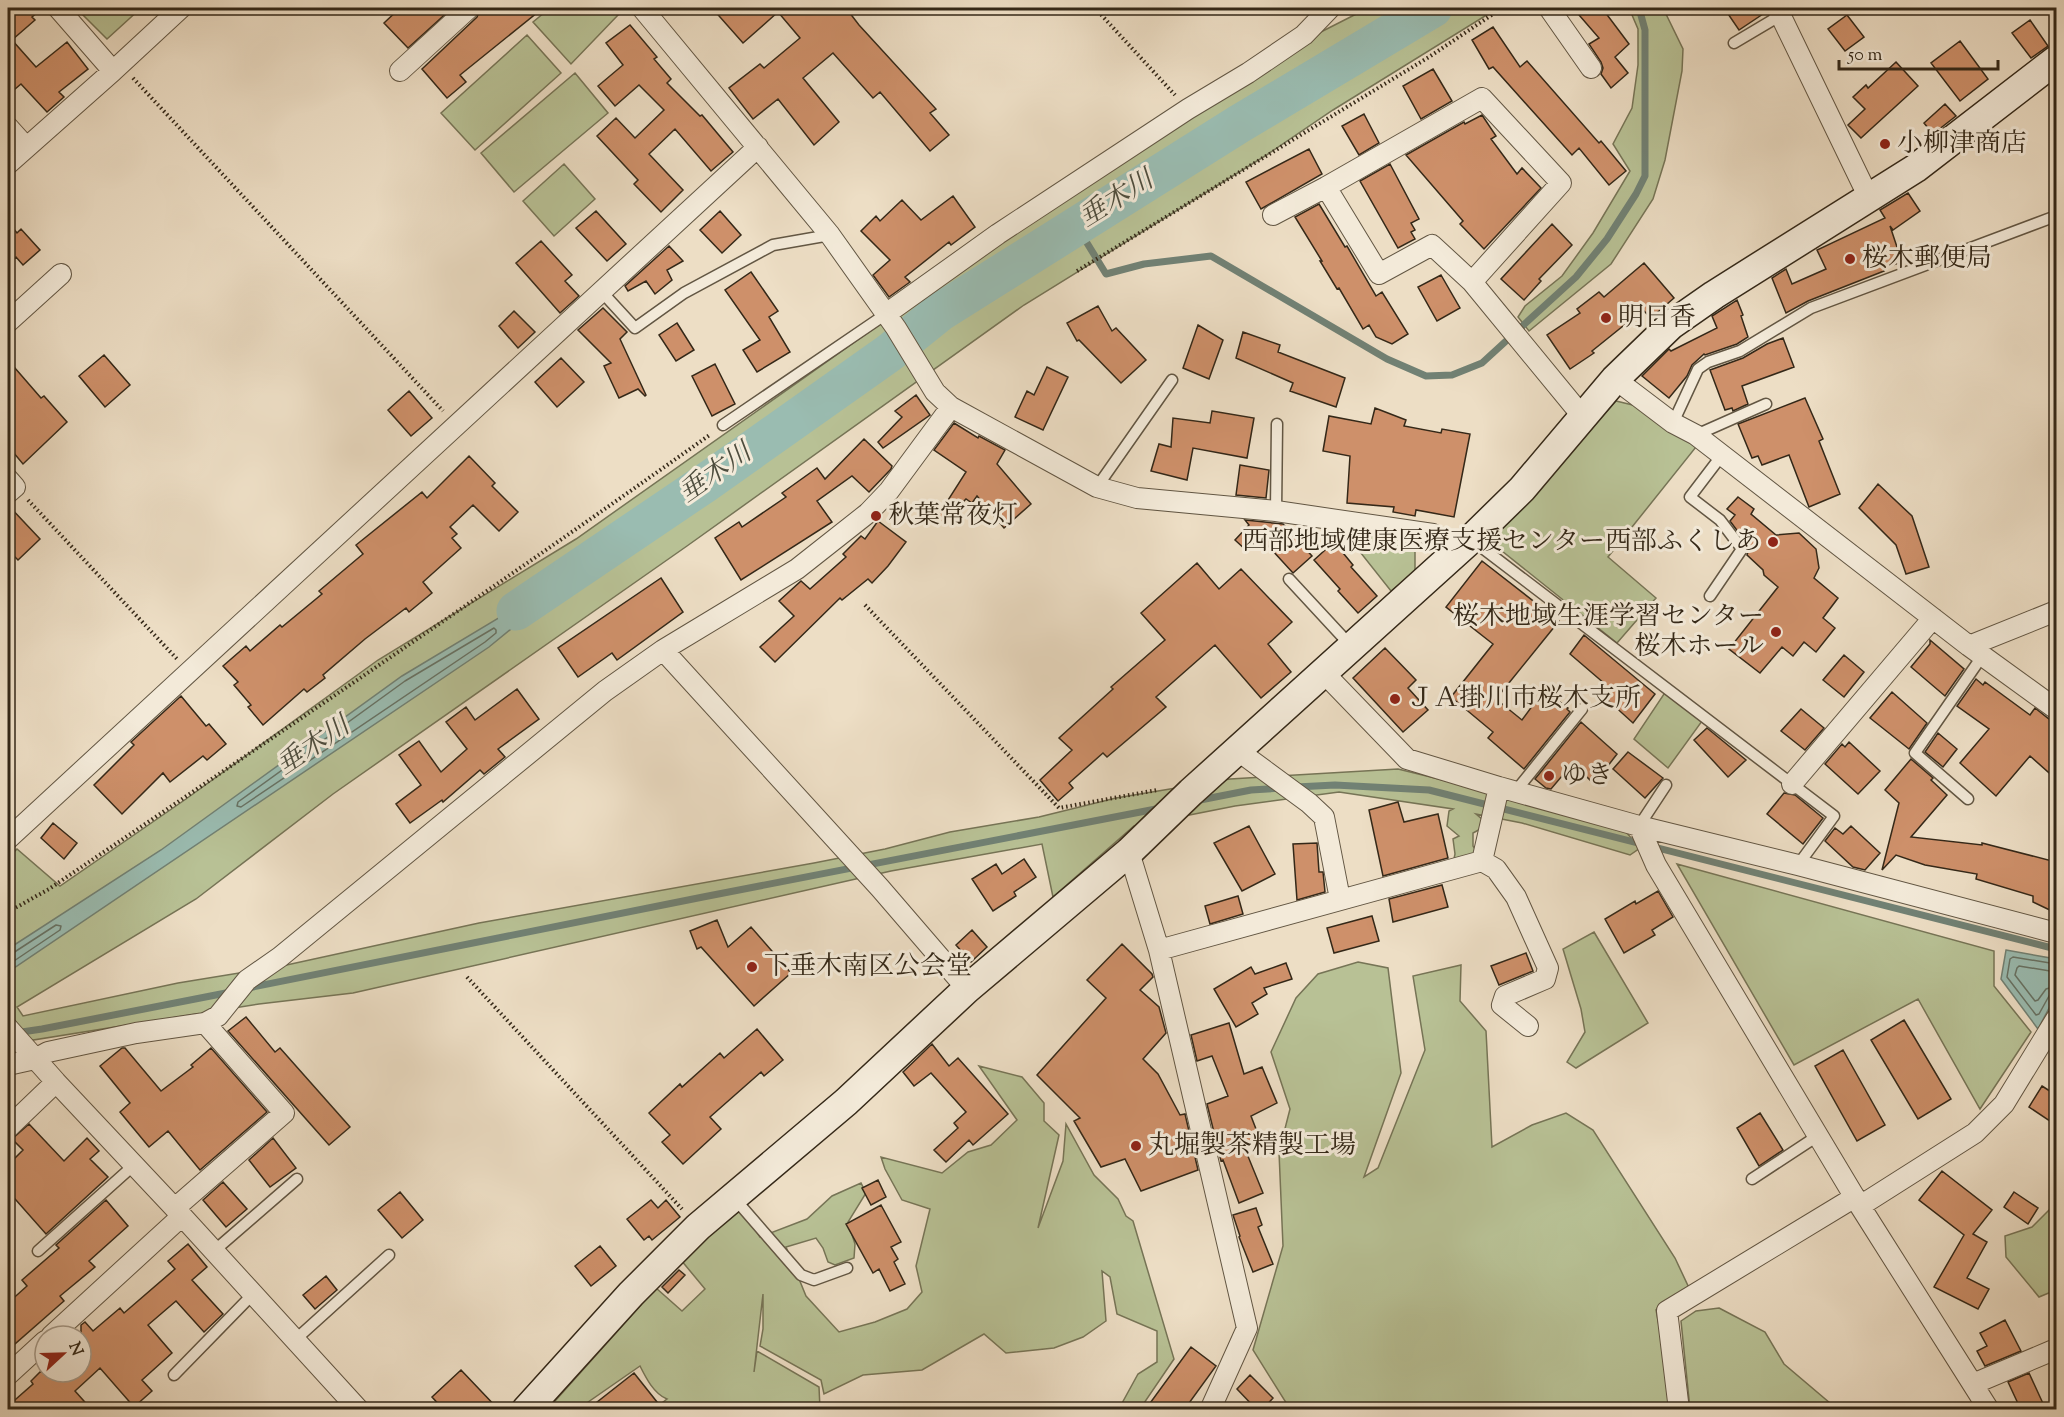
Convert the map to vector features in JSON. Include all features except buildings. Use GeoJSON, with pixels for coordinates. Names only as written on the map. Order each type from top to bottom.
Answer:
{"type":"FeatureCollection","features":[{"type":"Feature","properties":{"kind":"street"},"geometry":{"type":"LineString","coordinates":[[58,8],[117,68]]}},
{"type":"Feature","properties":{"kind":"street"},"geometry":{"type":"LineString","coordinates":[[8,164],[182,8]]}},
{"type":"Feature","properties":{"kind":"street"},"geometry":{"type":"LineString","coordinates":[[400,71],[469,8]]}},
{"type":"Feature","properties":{"kind":"street"},"geometry":{"type":"LineString","coordinates":[[642,8],[830,235],[891,321],[935,392],[951,407],[1096,487],[1137,498],[1276,511],[1433,534],[1447,541],[1464,545]]}},
{"type":"Feature","properties":{"kind":"street"},"geometry":{"type":"LineString","coordinates":[[891,321],[998,234],[1304,35],[1330,8]]}},
{"type":"Feature","properties":{"kind":"street"},"geometry":{"type":"LineString","coordinates":[[1549,8],[1591,68]]}},
{"type":"Feature","properties":{"kind":"street"},"geometry":{"type":"LineString","coordinates":[[1779,11],[1869,198]]}},
{"type":"Feature","properties":{"kind":"street"},"geometry":{"type":"LineString","coordinates":[[526,1410],[631,1293],[698,1227],[846,1102],[967,989],[1129,852],[1191,792],[1464,545],[1522,489],[1616,379],[1671,325],[1713,295],[1916,168],[2056,60]]}},
{"type":"Feature","properties":{"kind":"street"},"geometry":{"type":"LineString","coordinates":[[1273,214],[1326,188],[1482,98],[1561,183],[1472,282]]}},
{"type":"Feature","properties":{"kind":"street"},"geometry":{"type":"LineString","coordinates":[[8,127],[26,147]]}},
{"type":"Feature","properties":{"kind":"street"},"geometry":{"type":"LineString","coordinates":[[8,839],[758,147]]}},
{"type":"Feature","properties":{"kind":"street"},"geometry":{"type":"LineString","coordinates":[[1326,188],[1379,274],[1432,245],[1472,282],[1583,417]]}},
{"type":"Feature","properties":{"kind":"street"},"geometry":{"type":"LineString","coordinates":[[8,322],[61,274]]}},
{"type":"Feature","properties":{"kind":"street"},"geometry":{"type":"LineString","coordinates":[[1616,379],[1673,423],[1696,435],[1933,618],[2056,709]]}},
{"type":"Feature","properties":{"kind":"street"},"geometry":{"type":"LineString","coordinates":[[8,1065],[30,1053],[48,1052],[136,1033],[205,1023],[218,1016],[247,980],[289,949],[605,691],[663,650],[797,569],[868,513],[889,490],[951,407]]}},
{"type":"Feature","properties":{"kind":"street"},"geometry":{"type":"LineString","coordinates":[[1976,650],[2056,611]]}},
{"type":"Feature","properties":{"kind":"street"},"geometry":{"type":"LineString","coordinates":[[1792,784],[1933,618]]}},
{"type":"Feature","properties":{"kind":"street"},"geometry":{"type":"LineString","coordinates":[[663,650],[871,879],[967,989]]}},
{"type":"Feature","properties":{"kind":"street"},"geometry":{"type":"LineString","coordinates":[[1323,672],[1407,759],[1504,790],[2056,933]]}},
{"type":"Feature","properties":{"kind":"street"},"geometry":{"type":"LineString","coordinates":[[1237,750],[1309,803],[1324,818],[1340,899]]}},
{"type":"Feature","properties":{"kind":"street"},"geometry":{"type":"LineString","coordinates":[[1482,861],[1492,819],[1504,790]]}},
{"type":"Feature","properties":{"kind":"street"},"geometry":{"type":"LineString","coordinates":[[1639,826],[1656,865],[1857,1202],[1989,1410]]}},
{"type":"Feature","properties":{"kind":"street"},"geometry":{"type":"LineString","coordinates":[[1129,852],[1159,950],[1247,1328],[1210,1410]]}},
{"type":"Feature","properties":{"kind":"street"},"geometry":{"type":"LineString","coordinates":[[1159,950],[1482,861],[1496,869],[1516,897],[1548,968],[1545,979],[1505,996],[1502,1005],[1528,1026]]}},
{"type":"Feature","properties":{"kind":"street"},"geometry":{"type":"LineString","coordinates":[[1679,1410],[1667,1311],[1975,1133],[2004,1104],[2056,1020]]}},
{"type":"Feature","properties":{"kind":"street"},"geometry":{"type":"LineString","coordinates":[[63,1324],[284,1113],[205,1023]]}},
{"type":"Feature","properties":{"kind":"street"},"geometry":{"type":"LineString","coordinates":[[8,1028],[358,1410]]}},
{"type":"Feature","properties":{"kind":"street"},"geometry":{"type":"LineString","coordinates":[[8,1128],[56,1082]]}},
{"type":"Feature","properties":{"kind":"street"},"geometry":{"type":"LineString","coordinates":[[1973,1384],[2056,1349]]}},
{"type":"Feature","properties":{"kind":"street"},"geometry":{"type":"LineString","coordinates":[[8,1375],[33,1352]]}},
{"type":"Feature","properties":{"kind":"lane"},"geometry":{"type":"LineString","coordinates":[[1734,43],[1779,11]]}},
{"type":"Feature","properties":{"kind":"lane"},"geometry":{"type":"LineString","coordinates":[[1673,423],[1698,369],[1708,362],[1740,351],[1811,308],[2056,216]]}},
{"type":"Feature","properties":{"kind":"lane"},"geometry":{"type":"LineString","coordinates":[[601,291],[635,328],[684,293],[773,245],[830,235]]}},
{"type":"Feature","properties":{"kind":"lane"},"geometry":{"type":"LineString","coordinates":[[723,424],[891,321]]}},
{"type":"Feature","properties":{"kind":"lane"},"geometry":{"type":"LineString","coordinates":[[1096,487],[1172,380]]}},
{"type":"Feature","properties":{"kind":"lane"},"geometry":{"type":"LineString","coordinates":[[1696,435],[1766,404]]}},
{"type":"Feature","properties":{"kind":"lane"},"geometry":{"type":"LineString","coordinates":[[1276,511],[1278,424]]}},
{"type":"Feature","properties":{"kind":"lane"},"geometry":{"type":"LineString","coordinates":[[1710,596],[1742,549],[1720,519],[1690,497],[1722,456]]}},
{"type":"Feature","properties":{"kind":"lane"},"geometry":{"type":"LineString","coordinates":[[1464,545],[1834,816],[1798,865]]}},
{"type":"Feature","properties":{"kind":"lane"},"geometry":{"type":"LineString","coordinates":[[1289,579],[1351,646]]}},
{"type":"Feature","properties":{"kind":"lane"},"geometry":{"type":"LineString","coordinates":[[1968,799],[1915,753],[1976,650]]}},
{"type":"Feature","properties":{"kind":"lane"},"geometry":{"type":"LineString","coordinates":[[1504,790],[1582,709]]}},
{"type":"Feature","properties":{"kind":"lane"},"geometry":{"type":"LineString","coordinates":[[1639,826],[1666,784]]}},
{"type":"Feature","properties":{"kind":"lane"},"geometry":{"type":"LineString","coordinates":[[1752,1179],[1819,1135]]}},
{"type":"Feature","properties":{"kind":"lane"},"geometry":{"type":"LineString","coordinates":[[38,1251],[134,1165]]}},
{"type":"Feature","properties":{"kind":"lane"},"geometry":{"type":"LineString","coordinates":[[214,1251],[297,1179]]}},
{"type":"Feature","properties":{"kind":"lane"},"geometry":{"type":"LineString","coordinates":[[732,1197],[801,1275],[814,1280],[847,1268]]}},
{"type":"Feature","properties":{"kind":"lane"},"geometry":{"type":"LineString","coordinates":[[295,1340],[389,1255]]}},
{"type":"Feature","properties":{"kind":"lane"},"geometry":{"type":"LineString","coordinates":[[174,1376],[253,1294]]}},
{"type":"Feature","properties":{"kind":"path"},"geometry":{"type":"LineString","coordinates":[[1095,8],[1188,109]]}},
{"type":"Feature","properties":{"kind":"path"},"geometry":{"type":"LineString","coordinates":[[1077,271],[1429,57],[1502,8]]}},
{"type":"Feature","properties":{"kind":"path"},"geometry":{"type":"LineString","coordinates":[[117,68],[456,426]]}},
{"type":"Feature","properties":{"kind":"path"},"geometry":{"type":"LineString","coordinates":[[8,912],[49,889],[345,690],[539,556],[723,424]]}},
{"type":"Feature","properties":{"kind":"path"},"geometry":{"type":"LineString","coordinates":[[10,486],[68,541],[189,672]]}},
{"type":"Feature","properties":{"kind":"path"},"geometry":{"type":"LineString","coordinates":[[865,605],[1059,808],[1160,790]]}},
{"type":"Feature","properties":{"kind":"path"},"geometry":{"type":"LineString","coordinates":[[467,976],[698,1227]]}},
{"type":"Feature","properties":{"kind":"green space"},"geometry":{"type":"Polygon","coordinates":[[[87,8],[141,8],[107,39],[81,13],[87,8]]]}},
{"type":"Feature","properties":{"kind":"green space"},"geometry":{"type":"Polygon","coordinates":[[[550,8],[613,8],[619,14],[571,64],[533,22],[550,8]]]}},
{"type":"Feature","properties":{"kind":"green space"},"geometry":{"type":"Polygon","coordinates":[[[1368,8],[1498,8],[1024,305],[687,546],[333,794],[196,899],[17,1007],[23,1016],[178,983],[282,966],[479,923],[814,863],[885,849],[950,832],[1039,817],[1116,798],[1230,779],[1398,769],[1597,818],[1626,832],[1640,848],[1630,855],[1522,823],[1476,814],[1483,820],[1484,827],[1473,833],[1473,846],[1477,852],[1453,864],[1455,854],[1453,839],[1459,836],[1447,826],[1449,811],[1453,809],[1339,792],[1235,806],[1134,826],[1053,897],[1042,844],[891,871],[353,993],[259,1004],[8,1044],[8,858],[17,849],[60,886],[186,799],[378,660],[576,539],[948,276],[1313,36],[1368,8]]]}},
{"type":"Feature","properties":{"kind":"green space"},"geometry":{"type":"Polygon","coordinates":[[[1629,8],[1663,8],[1683,49],[1682,71],[1665,160],[1653,199],[1611,264],[1529,331],[1518,317],[1525,306],[1562,276],[1593,233],[1630,171],[1613,144],[1632,108],[1638,65],[1638,29],[1629,8]]]}},
{"type":"Feature","properties":{"kind":"green space"},"geometry":{"type":"Polygon","coordinates":[[[527,35],[561,73],[475,150],[441,113],[527,35]]]}},
{"type":"Feature","properties":{"kind":"green space"},"geometry":{"type":"Polygon","coordinates":[[[575,73],[608,113],[514,192],[481,153],[575,73]]]}},
{"type":"Feature","properties":{"kind":"green space"},"geometry":{"type":"Polygon","coordinates":[[[564,164],[595,199],[554,236],[523,201],[564,164]]]}},
{"type":"Feature","properties":{"kind":"green space"},"geometry":{"type":"Polygon","coordinates":[[[1616,401],[1641,407],[1696,447],[1608,557],[1656,598],[1617,643],[1487,539],[1529,499],[1616,401]]]}},
{"type":"Feature","properties":{"kind":"green space"},"geometry":{"type":"Polygon","coordinates":[[[1345,533],[1402,539],[1415,552],[1415,572],[1391,591],[1345,533]]]}},
{"type":"Feature","properties":{"kind":"green space"},"geometry":{"type":"Polygon","coordinates":[[[1668,688],[1705,717],[1668,768],[1634,739],[1668,688]]]}},
{"type":"Feature","properties":{"kind":"green space"},"geometry":{"type":"Polygon","coordinates":[[[1677,864],[1994,951],[1994,986],[2031,1032],[1980,1109],[1918,999],[1794,1065],[1677,864]]]}},
{"type":"Feature","properties":{"kind":"green space"},"geometry":{"type":"Polygon","coordinates":[[[1594,932],[1648,1023],[1576,1068],[1567,1062],[1585,1032],[1581,1009],[1563,949],[1594,932]]]}},
{"type":"Feature","properties":{"kind":"green space"},"geometry":{"type":"Polygon","coordinates":[[[1358,962],[1388,968],[1401,1073],[1364,1177],[1378,1168],[1425,1050],[1413,976],[1461,965],[1460,1001],[1486,1031],[1492,1147],[1532,1125],[1566,1113],[1593,1130],[1675,1258],[1690,1290],[1656,1310],[1675,1409],[1290,1409],[1253,1350],[1283,1246],[1279,1152],[1290,1109],[1271,1052],[1296,998],[1318,974],[1358,962]]]}},
{"type":"Feature","properties":{"kind":"green space"},"geometry":{"type":"Polygon","coordinates":[[[979,1066],[1022,1077],[1044,1103],[1044,1121],[1059,1135],[1038,1228],[1063,1161],[1066,1124],[1094,1175],[1118,1199],[1126,1216],[1133,1221],[1174,1359],[1144,1403],[1147,1409],[1126,1409],[1121,1405],[1138,1374],[1157,1362],[1157,1331],[1117,1314],[1110,1277],[1102,1271],[1106,1321],[1083,1337],[1054,1348],[1006,1353],[984,1334],[922,1370],[863,1375],[824,1394],[821,1380],[760,1346],[763,1329],[763,1294],[754,1372],[757,1351],[819,1387],[820,1409],[654,1409],[667,1399],[654,1390],[640,1366],[578,1409],[547,1410],[656,1288],[682,1311],[705,1289],[676,1254],[737,1201],[760,1237],[807,1219],[832,1196],[861,1183],[866,1193],[848,1222],[855,1244],[854,1258],[835,1265],[828,1262],[816,1238],[786,1247],[806,1296],[839,1332],[875,1322],[907,1309],[922,1292],[916,1266],[930,1209],[902,1200],[881,1157],[942,1173],[968,1152],[991,1145],[1017,1120],[979,1066]]]}},
{"type":"Feature","properties":{"kind":"green space"},"geometry":{"type":"Polygon","coordinates":[[[2056,1203],[2056,1290],[2039,1297],[2006,1257],[2005,1236],[2032,1227],[2056,1203]]]}},
{"type":"Feature","properties":{"kind":"green space"},"geometry":{"type":"Polygon","coordinates":[[[1719,1308],[1765,1332],[1784,1364],[1837,1409],[1690,1409],[1681,1321],[1696,1311],[1719,1308]]]}},
{"type":"Feature","properties":{"kind":"water"},"geometry":{"type":"Polygon","coordinates":[[[621,539],[489,647],[8,972],[8,949],[161,850],[402,676],[560,581],[621,539]]]}},
{"type":"Feature","properties":{"kind":"water"},"geometry":{"type":"Polygon","coordinates":[[[2006,950],[2056,959],[2056,995],[2038,1029],[2001,979],[2006,950]]]}},
{"type":"Feature","properties":{"kind":"waterway","name":"垂木川"},"geometry":{"type":"LineString","coordinates":[[516,611],[704,484],[889,353],[940,312],[1239,124],[1433,8]]}},
{"type":"Feature","properties":{"kind":"waterway"},"geometry":{"type":"LineString","coordinates":[[1076,225],[1106,274],[1144,264],[1211,256],[1387,359],[1426,376],[1452,375],[1482,363],[1576,277],[1607,239],[1636,194],[1645,176],[1645,30],[1639,8]]}},
{"type":"Feature","properties":{"kind":"waterway"},"geometry":{"type":"LineString","coordinates":[[1296,787],[1335,785],[1429,790],[2056,949]]}},
{"type":"Feature","properties":{"kind":"waterway"},"geometry":{"type":"LineString","coordinates":[[1195,801],[1251,790],[1282,788]]}},
{"type":"Feature","properties":{"kind":"waterway"},"geometry":{"type":"LineString","coordinates":[[248,988],[1161,808]]}},
{"type":"Feature","properties":{"kind":"waterway"},"geometry":{"type":"LineString","coordinates":[[15,1033],[231,992]]}},
{"type":"Feature","properties":{"kind":"place","name":"小柳津商店"},"geometry":{"type":"Point","coordinates":[1885,144]}},
{"type":"Feature","properties":{"kind":"place","name":"桜木郵便局"},"geometry":{"type":"Point","coordinates":[1850,259]}},
{"type":"Feature","properties":{"kind":"place","name":"明日香"},"geometry":{"type":"Point","coordinates":[1606,318]}},
{"type":"Feature","properties":{"kind":"place","name":"秋葉常夜灯"},"geometry":{"type":"Point","coordinates":[876,516]}},
{"type":"Feature","properties":{"kind":"place","name":"西部地域健康医療支援センター西部ふくしあ"},"geometry":{"type":"Point","coordinates":[1773,542]}},
{"type":"Feature","properties":{"kind":"place","name":"桜木地域生涯学習センター 桜木ホール"},"geometry":{"type":"Point","coordinates":[1776,632]}},
{"type":"Feature","properties":{"kind":"place","name":"ＪＡ掛川市桜木支所"},"geometry":{"type":"Point","coordinates":[1395,699]}},
{"type":"Feature","properties":{"kind":"place","name":"ゆき"},"geometry":{"type":"Point","coordinates":[1549,776]}},
{"type":"Feature","properties":{"kind":"place","name":"下垂木南区公会堂"},"geometry":{"type":"Point","coordinates":[752,967]}},
{"type":"Feature","properties":{"kind":"place","name":"丸堀製茶精製工場"},"geometry":{"type":"Point","coordinates":[1136,1146]}}]}
